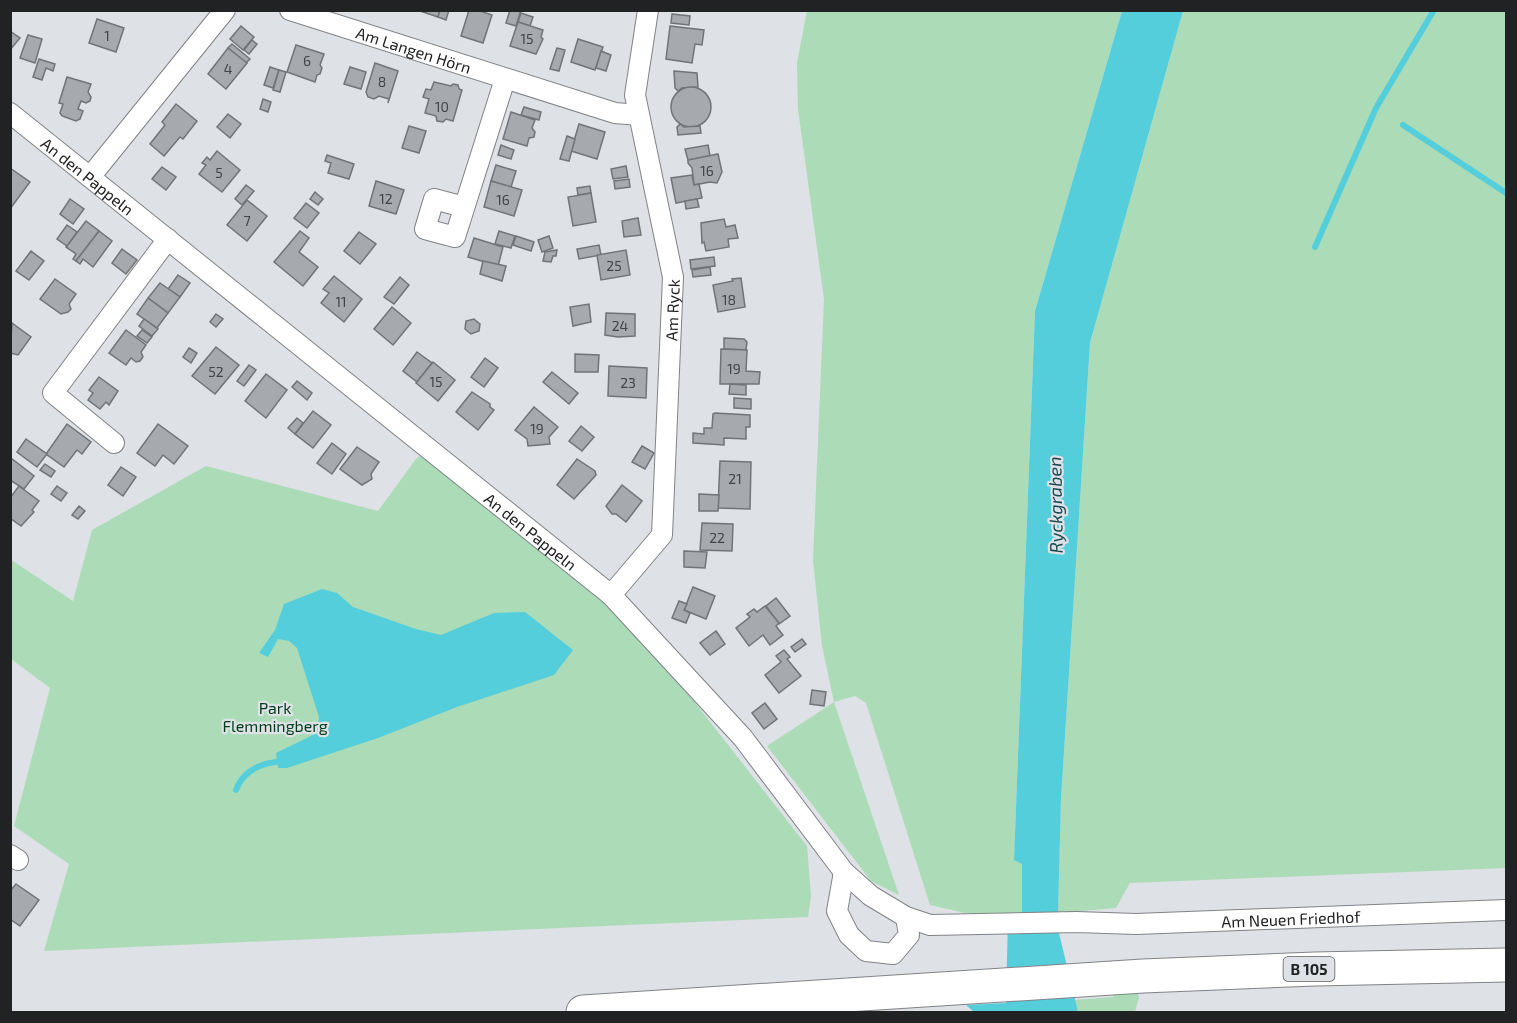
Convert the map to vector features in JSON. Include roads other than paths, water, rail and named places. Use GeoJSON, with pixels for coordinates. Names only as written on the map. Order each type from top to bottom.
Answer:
{"type":"FeatureCollection","features":[{"type":"Feature","properties":{"kind":"highway","name":"B 105"},"geometry":{"type":"LineString","coordinates":[[583,1012],[1112,978],[1315,969],[1506,965]]}},
{"type":"Feature","properties":{"kind":"street"},"geometry":{"type":"LineString","coordinates":[[90,177],[225,10]]}},
{"type":"Feature","properties":{"kind":"street","name":"Am Langen Hörn"},"geometry":{"type":"LineString","coordinates":[[290,10],[615,113],[639,115]]}},
{"type":"Feature","properties":{"kind":"street","name":"Am Ryck"},"geometry":{"type":"LineString","coordinates":[[611,595],[662,535],[673,277],[636,95],[648,10]]}},
{"type":"Feature","properties":{"kind":"street"},"geometry":{"type":"LineString","coordinates":[[464,207],[505,79]]}},
{"type":"Feature","properties":{"kind":"street","name":"An den Pappeln"},"geometry":{"type":"LineString","coordinates":[[10,113],[611,595],[743,738],[844,872],[871,896],[906,917],[930,925],[1000,925]]}},
{"type":"Feature","properties":{"kind":"street"},"geometry":{"type":"LineString","coordinates":[[114,443],[53,393],[168,239]]}},
{"type":"Feature","properties":{"kind":"street"},"geometry":{"type":"LineString","coordinates":[[844,872],[837,911],[849,934],[866,951],[893,954],[909,935],[906,917]]}},
{"type":"Feature","properties":{"kind":"street","name":"Am Neuen Friedhof"},"geometry":{"type":"LineString","coordinates":[[1000,925],[1076,922],[1136,924],[1506,910]]}},
{"type":"Feature","properties":{"kind":"water","name":"Ryckgraben"},"geometry":{"type":"Polygon","coordinates":[[[1122,11],[1183,11],[1090,343],[1061,799],[1058,913],[1059,933],[1078,1012],[974,1012],[966,1005],[1006,1003],[1008,914],[1022,914],[1022,864],[1014,860],[1035,311],[1122,11]]]}},
{"type":"Feature","properties":{"kind":"water"},"geometry":{"type":"Polygon","coordinates":[[[322,589],[337,593],[353,607],[416,629],[441,635],[494,613],[525,612],[573,650],[554,675],[457,707],[378,738],[287,768],[278,768],[276,753],[317,733],[319,717],[297,648],[289,641],[278,639],[268,657],[259,653],[275,630],[284,604],[322,589]]]}},
{"type":"Feature","properties":{"kind":"waterway"},"geometry":{"type":"LineString","coordinates":[[1315,247],[1376,108],[1434,10]]}},
{"type":"Feature","properties":{"kind":"waterway"},"geometry":{"type":"LineString","coordinates":[[1403,125],[1506,193]]}},
{"type":"Feature","properties":{"kind":"waterway"},"geometry":{"type":"LineString","coordinates":[[236,790],[242,779],[252,770],[276,762]]}},
{"type":"Feature","properties":{"kind":"park label","name":"Park Flemmingberg"},"geometry":{"type":"Point","coordinates":[275,716]}}]}
